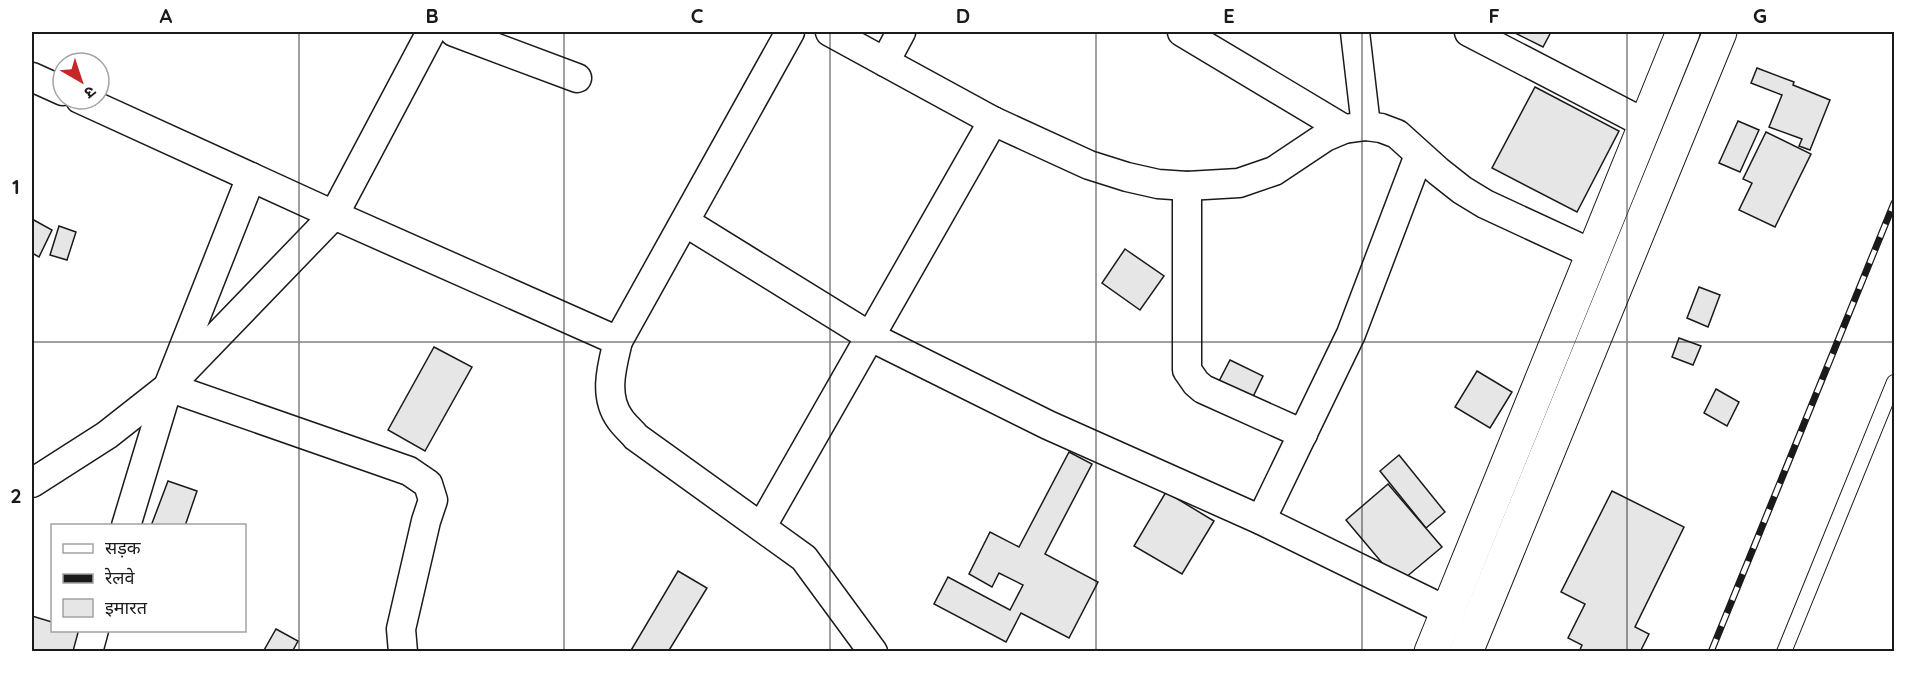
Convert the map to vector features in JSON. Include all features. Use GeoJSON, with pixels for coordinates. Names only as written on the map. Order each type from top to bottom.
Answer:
{"type":"FeatureCollection","features":[{"type":"Feature","properties":{"kind":"main road"},"geometry":{"type":"LineString","coordinates":[[1431,651],[1683,32]]}},
{"type":"Feature","properties":{"kind":"main road"},"geometry":{"type":"LineString","coordinates":[[1466,651],[1720,32]]}},
{"type":"Feature","properties":{"kind":"street"},"geometry":{"type":"LineString","coordinates":[[32,483],[107,435],[168,387],[334,215],[431,32]]}},
{"type":"Feature","properties":{"kind":"street"},"geometry":{"type":"LineString","coordinates":[[454,32],[577,78]]}},
{"type":"Feature","properties":{"kind":"street"},"geometry":{"type":"LineString","coordinates":[[790,32],[618,340],[611,372],[611,401],[620,419],[636,437],[804,558],[873,651]]}},
{"type":"Feature","properties":{"kind":"street"},"geometry":{"type":"LineString","coordinates":[[830,32],[993,121],[1107,172],[1158,184],[1187,186],[1239,183],[1262,177],[1325,137],[1355,128],[1381,128],[1397,134],[1462,190],[1485,204],[1593,254]]}},
{"type":"Feature","properties":{"kind":"street"},"geometry":{"type":"LineString","coordinates":[[885,62],[901,32]]}},
{"type":"Feature","properties":{"kind":"street"},"geometry":{"type":"LineString","coordinates":[[1182,32],[1355,128]]}},
{"type":"Feature","properties":{"kind":"street"},"geometry":{"type":"LineString","coordinates":[[1355,32],[1355,128]]}},
{"type":"Feature","properties":{"kind":"street"},"geometry":{"type":"LineString","coordinates":[[1469,32],[1646,124]]}},
{"type":"Feature","properties":{"kind":"street"},"geometry":{"type":"LineString","coordinates":[[32,77],[51,86]]}},
{"type":"Feature","properties":{"kind":"street"},"geometry":{"type":"LineString","coordinates":[[106,111],[334,215],[618,340]]}},
{"type":"Feature","properties":{"kind":"street"},"geometry":{"type":"LineString","coordinates":[[762,526],[993,121]]}},
{"type":"Feature","properties":{"kind":"street"},"geometry":{"type":"LineString","coordinates":[[1261,520],[1351,334],[1419,155]]}},
{"type":"Feature","properties":{"kind":"street"},"geometry":{"type":"LineString","coordinates":[[126,524],[168,387],[251,177]]}},
{"type":"Feature","properties":{"kind":"street"},"geometry":{"type":"LineString","coordinates":[[1187,186],[1187,370],[1203,389],[1303,434]]}},
{"type":"Feature","properties":{"kind":"street"},"geometry":{"type":"LineString","coordinates":[[685,222],[871,337],[1048,425],[1261,520],[1447,611]]}},
{"type":"Feature","properties":{"kind":"street"},"geometry":{"type":"LineString","coordinates":[[168,387],[409,471],[428,484],[433,500],[401,629],[403,651]]}},
{"type":"Feature","properties":{"kind":"street"},"geometry":{"type":"LineString","coordinates":[[88,651],[93,632]]}},
{"type":"Feature","properties":{"kind":"lane"},"geometry":{"type":"LineString","coordinates":[[1784,651],[1894,382]]}},
{"type":"Feature","properties":{"kind":"building"},"geometry":{"type":"Polygon","coordinates":[[[1516,32],[1551,32],[1543,47],[1516,32]]]}},
{"type":"Feature","properties":{"kind":"building"},"geometry":{"type":"Polygon","coordinates":[[[1757,68],[1794,82],[1793,85],[1830,100],[1810,150],[1799,146],[1802,139],[1769,127],[1782,95],[1751,83],[1757,68]]]}},
{"type":"Feature","properties":{"kind":"building"},"geometry":{"type":"Polygon","coordinates":[[[1535,87],[1619,131],[1577,212],[1492,168],[1535,87]]]}},
{"type":"Feature","properties":{"kind":"building"},"geometry":{"type":"Polygon","coordinates":[[[1738,121],[1759,130],[1740,172],[1719,163],[1738,121]]]}},
{"type":"Feature","properties":{"kind":"building"},"geometry":{"type":"Polygon","coordinates":[[[1766,132],[1811,154],[1775,227],[1739,210],[1752,183],[1743,179],[1766,132]]]}},
{"type":"Feature","properties":{"kind":"building"},"geometry":{"type":"Polygon","coordinates":[[[32,219],[52,230],[39,257],[32,253],[32,219]]]}},
{"type":"Feature","properties":{"kind":"building"},"geometry":{"type":"Polygon","coordinates":[[[59,226],[76,232],[67,260],[50,255],[59,226]]]}},
{"type":"Feature","properties":{"kind":"building"},"geometry":{"type":"Polygon","coordinates":[[[1125,249],[1164,276],[1140,310],[1102,283],[1125,249]]]}},
{"type":"Feature","properties":{"kind":"building"},"geometry":{"type":"Polygon","coordinates":[[[1699,287],[1720,295],[1708,327],[1687,318],[1699,287]]]}},
{"type":"Feature","properties":{"kind":"building"},"geometry":{"type":"Polygon","coordinates":[[[1679,338],[1701,346],[1693,365],[1672,357],[1679,338]]]}},
{"type":"Feature","properties":{"kind":"building"},"geometry":{"type":"Polygon","coordinates":[[[434,347],[472,367],[425,451],[388,430],[434,347]]]}},
{"type":"Feature","properties":{"kind":"building"},"geometry":{"type":"Polygon","coordinates":[[[1230,360],[1263,376],[1249,405],[1215,389],[1230,360]]]}},
{"type":"Feature","properties":{"kind":"building"},"geometry":{"type":"Polygon","coordinates":[[[1477,371],[1512,392],[1490,428],[1455,407],[1477,371]]]}},
{"type":"Feature","properties":{"kind":"building"},"geometry":{"type":"Polygon","coordinates":[[[1716,389],[1739,402],[1727,426],[1704,413],[1716,389]]]}},
{"type":"Feature","properties":{"kind":"building"},"geometry":{"type":"Polygon","coordinates":[[[1069,452],[1092,464],[1045,554],[1098,582],[1069,638],[1021,613],[1006,642],[934,604],[948,577],[1010,610],[1023,585],[999,573],[992,587],[969,574],[990,532],[1019,547],[1069,452]]]}},
{"type":"Feature","properties":{"kind":"building"},"geometry":{"type":"Polygon","coordinates":[[[1399,455],[1445,512],[1426,528],[1380,471],[1399,455]]]}},
{"type":"Feature","properties":{"kind":"building"},"geometry":{"type":"Polygon","coordinates":[[[168,481],[197,491],[186,524],[152,524],[168,481]]]}},
{"type":"Feature","properties":{"kind":"building"},"geometry":{"type":"Polygon","coordinates":[[[1388,484],[1442,547],[1399,583],[1346,520],[1388,484]]]}},
{"type":"Feature","properties":{"kind":"building"},"geometry":{"type":"Polygon","coordinates":[[[1612,491],[1684,527],[1635,627],[1649,634],[1640,652],[1579,652],[1582,645],[1568,638],[1585,604],[1561,592],[1612,491]]]}},
{"type":"Feature","properties":{"kind":"building"},"geometry":{"type":"Polygon","coordinates":[[[1166,492],[1214,521],[1182,574],[1134,546],[1166,492]]]}},
{"type":"Feature","properties":{"kind":"building"},"geometry":{"type":"Polygon","coordinates":[[[678,571],[707,588],[668,652],[630,652],[678,571]]]}},
{"type":"Feature","properties":{"kind":"building"},"geometry":{"type":"Polygon","coordinates":[[[32,616],[51,622],[51,632],[83,632],[78,652],[32,652],[32,616]]]}},
{"type":"Feature","properties":{"kind":"building"},"geometry":{"type":"Polygon","coordinates":[[[276,629],[298,641],[292,652],[263,652],[276,629]]]}},
{"type":"Feature","properties":{"kind":"railway"},"geometry":{"type":"LineString","coordinates":[[1711,652],[1894,203]]}}]}
